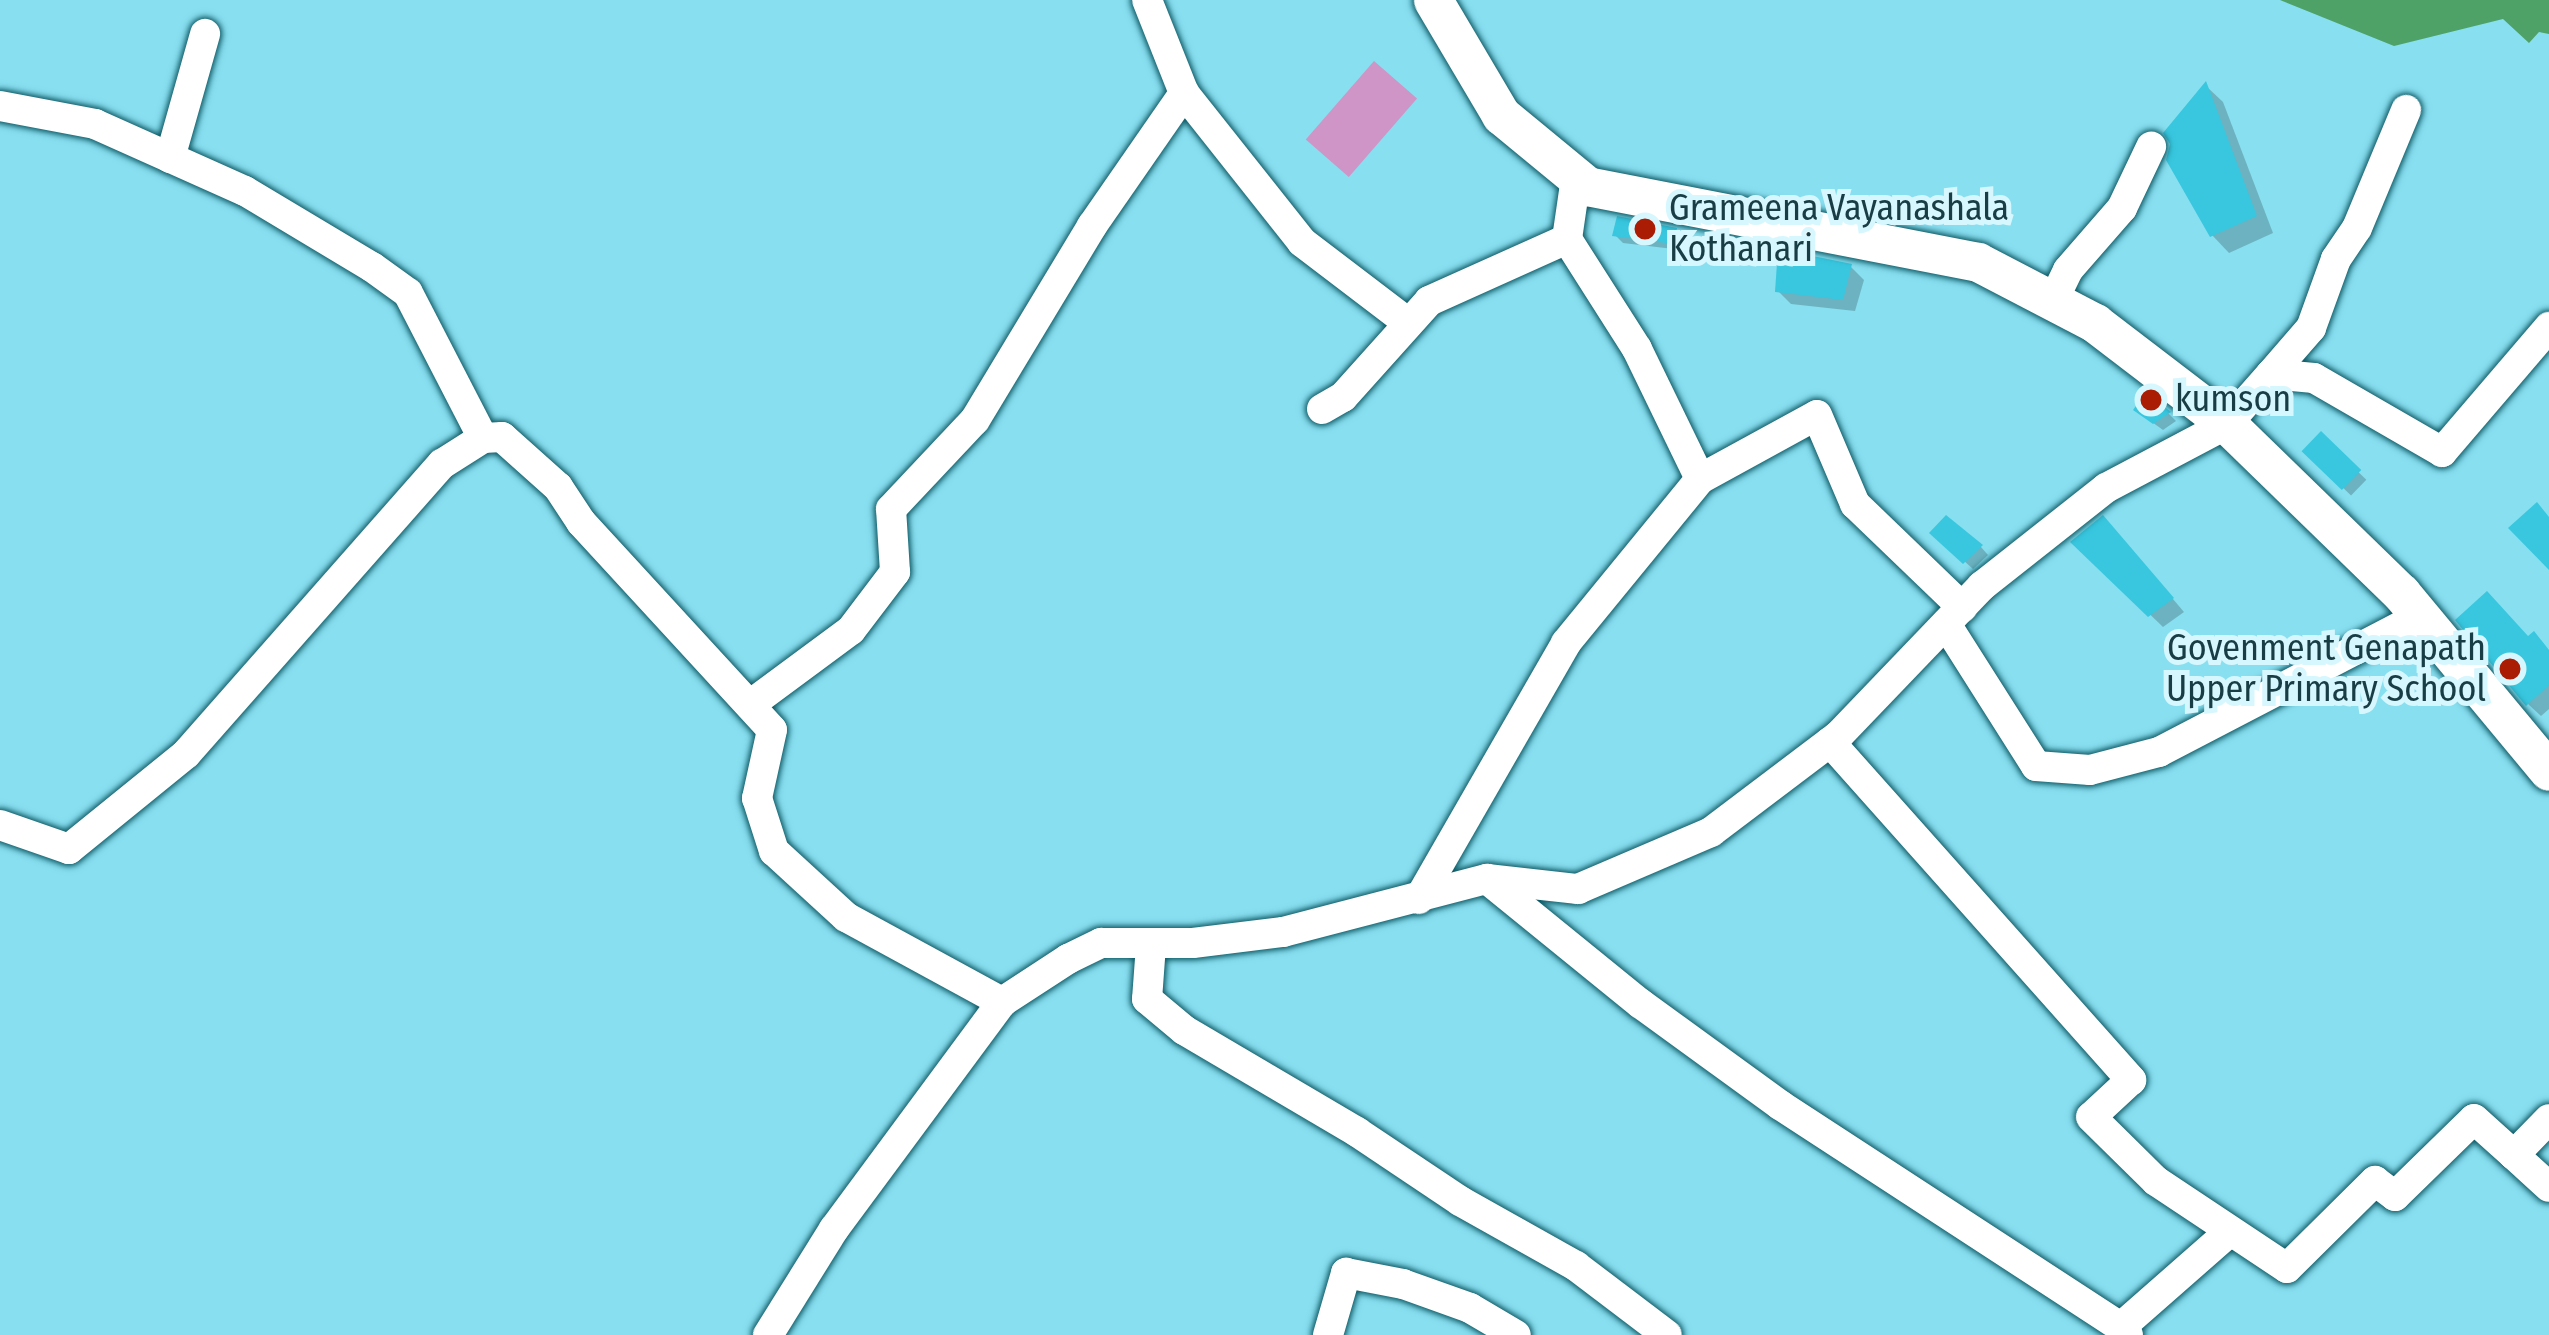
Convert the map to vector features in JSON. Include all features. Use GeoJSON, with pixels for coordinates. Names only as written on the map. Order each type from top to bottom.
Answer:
{"type":"FeatureCollection","features":[{"type":"Feature","properties":{"kind":"main road"},"geometry":{"type":"LineString","coordinates":[[1433,0],[1501,115],[1587,186],[1978,262],[2095,323],[2227,424],[2420,616],[2545,758]]}},
{"type":"Feature","properties":{"kind":"street"},"geometry":{"type":"LineString","coordinates":[[1147,0],[1184,93],[1302,242],[1407,322]]}},
{"type":"Feature","properties":{"kind":"street"},"geometry":{"type":"LineString","coordinates":[[170,158],[205,34]]}},
{"type":"Feature","properties":{"kind":"street"},"geometry":{"type":"LineString","coordinates":[[751,704],[850,630],[895,572],[891,509],[975,420],[1092,226],[1184,93]]}},
{"type":"Feature","properties":{"kind":"street"},"geometry":{"type":"LineString","coordinates":[[0,106],[95,124],[245,191],[408,292],[483,438]]}},
{"type":"Feature","properties":{"kind":"street"},"geometry":{"type":"LineString","coordinates":[[768,1335],[834,1229],[1002,1002],[1100,943],[1151,945],[1283,932],[1487,879],[1578,889],[1712,832],[1830,742],[1954,615],[2106,488],[2227,424],[2311,328],[2336,259],[2356,227],[2406,110]]}},
{"type":"Feature","properties":{"kind":"street"},"geometry":{"type":"LineString","coordinates":[[2053,301],[2068,270],[2122,208],[2151,147]]}},
{"type":"Feature","properties":{"kind":"street"},"geometry":{"type":"LineString","coordinates":[[1576,177],[1567,239],[1637,349],[1700,479]]}},
{"type":"Feature","properties":{"kind":"street"},"geometry":{"type":"LineString","coordinates":[[1322,409],[1367,373],[1407,322],[1452,286],[1567,239]]}},
{"type":"Feature","properties":{"kind":"street"},"geometry":{"type":"LineString","coordinates":[[2270,374],[2314,378],[2442,452],[2549,327]]}},
{"type":"Feature","properties":{"kind":"street"},"geometry":{"type":"LineString","coordinates":[[1419,899],[1566,643],[1700,479],[1817,415],[1855,504],[1954,615],[2036,766],[2090,770],[2158,752],[2420,616]]}},
{"type":"Feature","properties":{"kind":"street"},"geometry":{"type":"LineString","coordinates":[[0,824],[69,849],[186,754],[442,464],[483,438],[502,437],[558,487],[581,523],[772,730],[758,798],[774,851],[846,917],[1002,1002]]}},
{"type":"Feature","properties":{"kind":"street"},"geometry":{"type":"LineString","coordinates":[[1830,742],[2131,1080],[2091,1118],[2156,1181],[2287,1268],[2375,1181],[2395,1196],[2474,1119],[2549,1187]]}},
{"type":"Feature","properties":{"kind":"street"},"geometry":{"type":"LineString","coordinates":[[1487,879],[1641,1004],[1780,1105],[2124,1331],[2229,1232]]}},
{"type":"Feature","properties":{"kind":"street"},"geometry":{"type":"LineString","coordinates":[[1151,945],[1147,999],[1184,1030],[1357,1132],[1460,1201],[1576,1266],[1667,1335]]}},
{"type":"Feature","properties":{"kind":"street"},"geometry":{"type":"LineString","coordinates":[[2514,1155],[2549,1119]]}},
{"type":"Feature","properties":{"kind":"street"},"geometry":{"type":"LineString","coordinates":[[1328,1335],[1346,1274],[1403,1285],[1470,1308],[1516,1335]]}},
{"type":"Feature","properties":{"kind":"shaded area"},"geometry":{"type":"Polygon","coordinates":[[[2280,0],[2549,0],[2549,34],[2539,32],[2529,43],[2503,19],[2394,46],[2280,0]]]}},
{"type":"Feature","properties":{"kind":"shaded area"},"geometry":{"type":"Polygon","coordinates":[[[1374,61],[1417,98],[1349,177],[1306,139],[1374,61]]]}},
{"type":"Feature","properties":{"kind":"building"},"geometry":{"type":"Polygon","coordinates":[[[2206,81],[2257,216],[2210,237],[2166,160],[2170,144],[2163,133],[2206,81]]]}},
{"type":"Feature","properties":{"kind":"building","name":"Grameena Vayanashala Kothanari"},"geometry":{"type":"Polygon","coordinates":[[[1617,216],[1677,228],[1674,244],[1612,236],[1617,216]]]}},
{"type":"Feature","properties":{"kind":"building"},"geometry":{"type":"Polygon","coordinates":[[[1778,249],[1852,264],[1843,300],[1775,292],[1778,249]]]}},
{"type":"Feature","properties":{"kind":"building","name":"kumson"},"geometry":{"type":"Polygon","coordinates":[[[2146,392],[2171,412],[2153,424],[2133,410],[2146,392]]]}},
{"type":"Feature","properties":{"kind":"building"},"geometry":{"type":"Polygon","coordinates":[[[2321,431],[2361,470],[2342,490],[2302,451],[2321,431]]]}},
{"type":"Feature","properties":{"kind":"building","name":"Govenment Genapath Upper Primary School"},"geometry":{"type":"Polygon","coordinates":[[[2537,502],[2549,517],[2549,570],[2508,528],[2537,502]]]}},
{"type":"Feature","properties":{"kind":"building"},"geometry":{"type":"Polygon","coordinates":[[[1946,515],[1983,545],[1963,564],[1929,533],[1946,515]]]}},
{"type":"Feature","properties":{"kind":"building"},"geometry":{"type":"Polygon","coordinates":[[[2103,515],[2174,598],[2148,617],[2070,542],[2103,515]]]}},
{"type":"Feature","properties":{"kind":"building"},"geometry":{"type":"Polygon","coordinates":[[[2487,591],[2528,636],[2534,631],[2549,650],[2549,685],[2526,706],[2455,620],[2487,591]]]}},
{"type":"Feature","properties":{"kind":"place","name":"Grameena Vayanashala Kothanari"},"geometry":{"type":"Point","coordinates":[1645,229]}},
{"type":"Feature","properties":{"kind":"place","name":"kumson"},"geometry":{"type":"Point","coordinates":[2151,400]}},
{"type":"Feature","properties":{"kind":"place","name":"Govenment Genapath Upper Primary School"},"geometry":{"type":"Point","coordinates":[2510,669]}}]}
